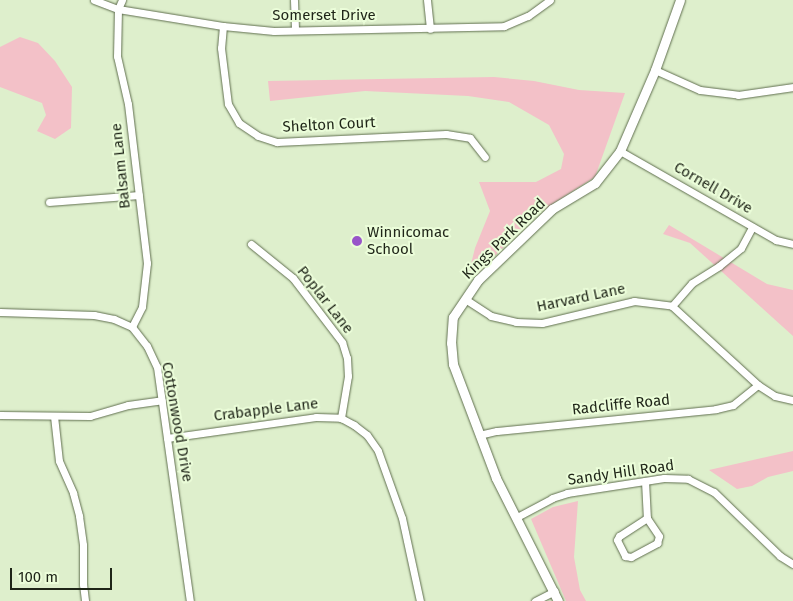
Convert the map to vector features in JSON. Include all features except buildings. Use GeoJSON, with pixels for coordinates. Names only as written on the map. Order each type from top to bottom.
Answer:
{"type":"FeatureCollection","features":[{"type":"Feature","properties":{"kind":"street","name":"Somerset Drive"},"geometry":{"type":"LineString","coordinates":[[94,0],[118,9],[223,26],[274,31],[294,29],[430,29],[504,26],[528,16],[550,0]]}},
{"type":"Feature","properties":{"kind":"street","name":"Balsam Lane"},"geometry":{"type":"LineString","coordinates":[[122,0],[118,9],[117,56],[128,104],[147,277],[142,307],[132,327]]}},
{"type":"Feature","properties":{"kind":"street"},"geometry":{"type":"LineString","coordinates":[[294,0],[294,29]]}},
{"type":"Feature","properties":{"kind":"street"},"geometry":{"type":"LineString","coordinates":[[427,0],[430,29]]}},
{"type":"Feature","properties":{"kind":"street","name":"Kings Park Road"},"geometry":{"type":"LineString","coordinates":[[558,601],[555,591],[496,478],[479,435],[453,364],[451,343],[453,317],[478,280],[552,209],[595,183],[620,151],[655,70],[680,0]]}},
{"type":"Feature","properties":{"kind":"street","name":"Shelton Court"},"geometry":{"type":"LineString","coordinates":[[223,26],[221,48],[228,104],[239,123],[258,136],[277,142],[446,134],[470,138],[485,157]]}},
{"type":"Feature","properties":{"kind":"street"},"geometry":{"type":"LineString","coordinates":[[655,70],[700,90],[738,95],[793,87]]}},
{"type":"Feature","properties":{"kind":"street","name":"Cornell Drive"},"geometry":{"type":"LineString","coordinates":[[620,151],[776,240],[793,244]]}},
{"type":"Feature","properties":{"kind":"street"},"geometry":{"type":"LineString","coordinates":[[49,202],[139,195]]}},
{"type":"Feature","properties":{"kind":"street"},"geometry":{"type":"LineString","coordinates":[[752,226],[741,248],[719,266],[692,283],[672,306],[758,385],[775,396],[793,400]]}},
{"type":"Feature","properties":{"kind":"street","name":"Poplar Lane"},"geometry":{"type":"LineString","coordinates":[[251,244],[293,278],[342,342],[347,358],[348,376],[341,418]]}},
{"type":"Feature","properties":{"kind":"street","name":"Harvard Lane"},"geometry":{"type":"LineString","coordinates":[[465,299],[491,316],[516,322],[542,323],[634,301],[672,306]]}},
{"type":"Feature","properties":{"kind":"street"},"geometry":{"type":"LineString","coordinates":[[0,312],[94,315],[114,319],[132,327]]}},
{"type":"Feature","properties":{"kind":"street","name":"Cottonwood Drive"},"geometry":{"type":"LineString","coordinates":[[132,327],[147,346],[157,367],[190,601]]}},
{"type":"Feature","properties":{"kind":"street","name":"Radcliffe Road"},"geometry":{"type":"LineString","coordinates":[[479,435],[497,431],[716,409],[733,405],[758,385]]}},
{"type":"Feature","properties":{"kind":"street"},"geometry":{"type":"LineString","coordinates":[[0,415],[26,413],[54,416],[90,416],[128,404],[162,400]]}},
{"type":"Feature","properties":{"kind":"street"},"geometry":{"type":"LineString","coordinates":[[54,416],[59,462],[73,493],[84,545],[83,584],[85,601]]}},
{"type":"Feature","properties":{"kind":"street","name":"Crabapple Lane"},"geometry":{"type":"LineString","coordinates":[[167,438],[316,417],[341,418],[367,435],[378,451],[402,518],[420,601]]}},
{"type":"Feature","properties":{"kind":"street","name":"Sandy Hill Road"},"geometry":{"type":"LineString","coordinates":[[517,517],[552,498],[567,493],[674,477],[701,484],[714,492],[780,556],[793,564]]}},
{"type":"Feature","properties":{"kind":"street"},"geometry":{"type":"LineString","coordinates":[[645,481],[647,518],[659,536],[657,543],[631,557],[625,556],[617,540],[619,536],[647,518]]}},
{"type":"Feature","properties":{"kind":"street"},"geometry":{"type":"LineString","coordinates":[[535,601],[555,591]]}},
{"type":"Feature","properties":{"kind":"shaded area"},"geometry":{"type":"Polygon","coordinates":[[[20,37],[38,43],[55,61],[72,87],[71,128],[55,139],[37,131],[46,115],[42,103],[0,87],[0,47],[20,37]]]}},
{"type":"Feature","properties":{"kind":"shaded area"},"geometry":{"type":"Polygon","coordinates":[[[494,77],[534,81],[579,90],[625,93],[595,177],[535,215],[475,276],[469,272],[475,248],[490,211],[479,182],[536,182],[561,169],[564,154],[549,125],[509,102],[468,96],[365,91],[270,101],[268,81],[494,77]]]}},
{"type":"Feature","properties":{"kind":"shaded area"},"geometry":{"type":"Polygon","coordinates":[[[669,225],[767,284],[793,290],[793,336],[690,243],[663,234],[669,225]]]}},
{"type":"Feature","properties":{"kind":"shaded area"},"geometry":{"type":"Polygon","coordinates":[[[793,451],[793,471],[768,477],[752,486],[737,489],[709,470],[793,451]]]}},
{"type":"Feature","properties":{"kind":"shaded area"},"geometry":{"type":"Polygon","coordinates":[[[578,501],[574,557],[580,590],[586,601],[566,601],[531,519],[553,507],[578,501]]]}},
{"type":"Feature","properties":{"kind":"place","name":"Winnicomac School"},"geometry":{"type":"Point","coordinates":[357,241]}}]}
